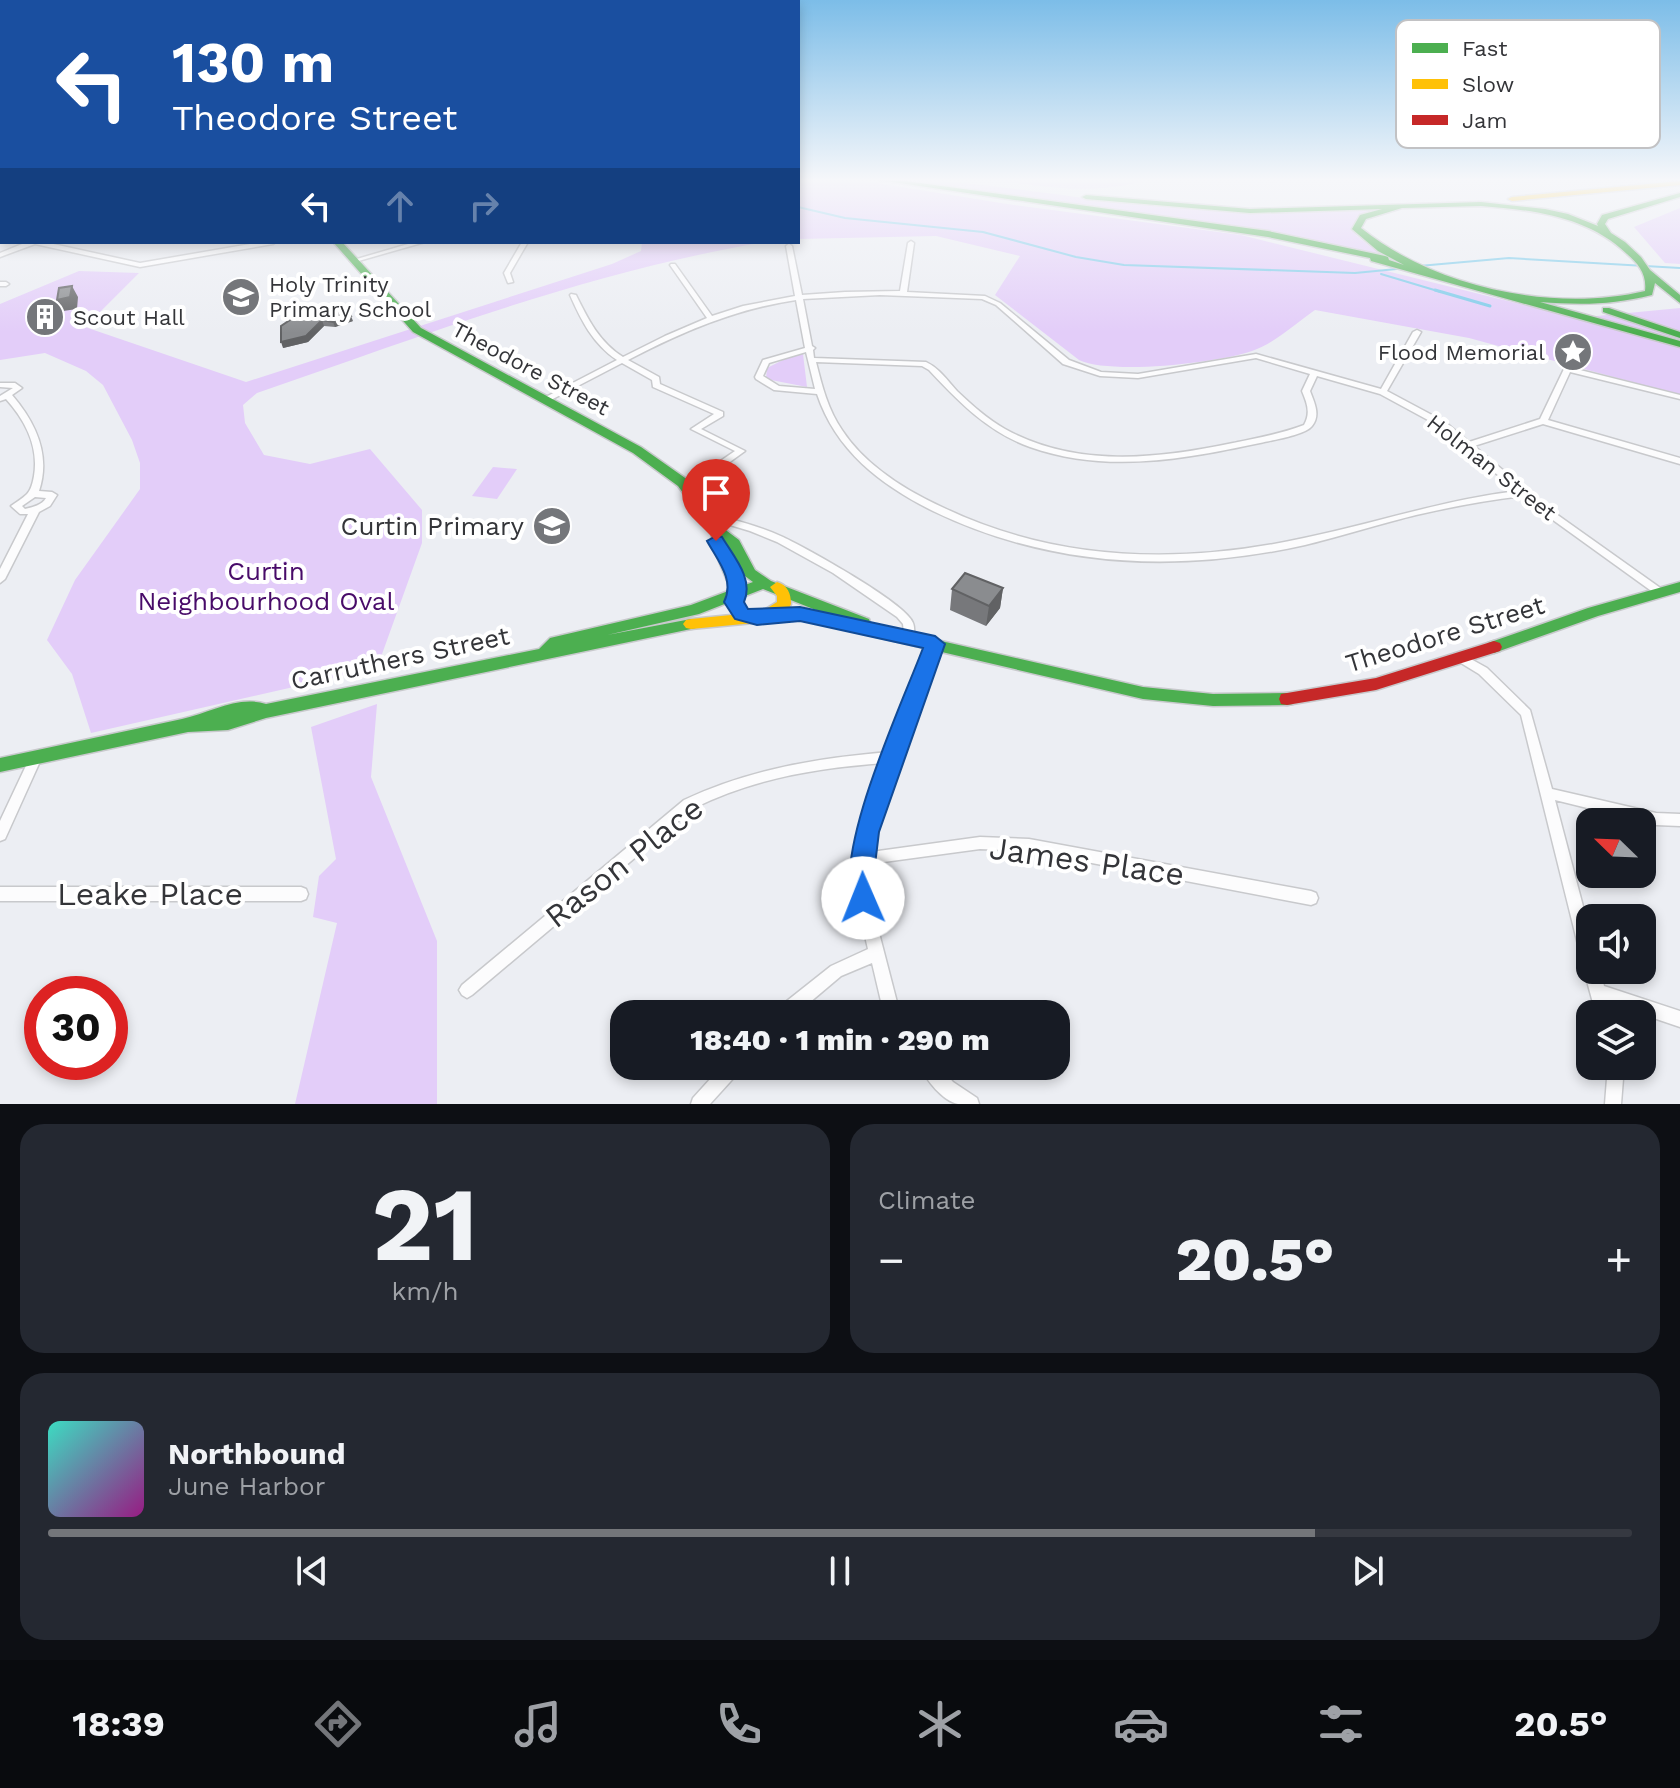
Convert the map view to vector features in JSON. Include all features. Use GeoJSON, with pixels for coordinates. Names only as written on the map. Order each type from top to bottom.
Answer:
{"type":"FeatureCollection","features":[{"type":"Feature","properties":{"kind":"main road"},"geometry":{"type":"LineString","coordinates":[[1239,231],[1386,259],[1680,344]]}},
{"type":"Feature","properties":{"kind":"main road"},"geometry":{"type":"LineString","coordinates":[[1359,231],[1365,241],[1386,259]]}},
{"type":"Feature","properties":{"kind":"main road"},"geometry":{"type":"LineString","coordinates":[[1602,231],[1609,234]]}},
{"type":"Feature","properties":{"kind":"main road"},"geometry":{"type":"LineString","coordinates":[[1606,231],[1680,300]]}},
{"type":"Feature","properties":{"kind":"main road","name":"Theodore Street"},"geometry":{"type":"LineString","coordinates":[[339,244],[414,327],[637,450],[683,483],[715,527],[734,543],[750,573],[771,585],[902,636]]}},
{"type":"Feature","properties":{"kind":"main road"},"geometry":{"type":"LineString","coordinates":[[1440,275],[1526,297],[1626,315],[1680,335]]}},
{"type":"Feature","properties":{"kind":"main road"},"geometry":{"type":"LineString","coordinates":[[1577,305],[1609,305],[1637,300],[1649,293],[1650,275]]}},
{"type":"Feature","properties":{"kind":"main road","name":"Theodore Street"},"geometry":{"type":"LineString","coordinates":[[715,527],[717,544],[737,576],[738,592]]}},
{"type":"Feature","properties":{"kind":"main road"},"geometry":{"type":"LineString","coordinates":[[750,585],[771,585],[785,601],[769,616],[751,618],[735,608],[738,592],[750,585]]}},
{"type":"Feature","properties":{"kind":"main road","name":"Theodore Street"},"geometry":{"type":"LineString","coordinates":[[769,616],[800,614],[1143,693],[1219,700],[1278,700],[1334,693],[1393,679],[1680,585]]}},
{"type":"Feature","properties":{"kind":"main road","name":"Carruthers Street"},"geometry":{"type":"LineString","coordinates":[[545,652],[555,642],[689,612],[738,592]]}},
{"type":"Feature","properties":{"kind":"main road","name":"Carruthers Street"},"geometry":{"type":"LineString","coordinates":[[0,765],[188,725],[233,710],[254,707],[266,711],[545,652],[716,620],[751,618]]}},
{"type":"Feature","properties":{"kind":"street"},"geometry":{"type":"LineString","coordinates":[[903,293],[911,243]]}},
{"type":"Feature","properties":{"kind":"street"},"geometry":{"type":"LineString","coordinates":[[0,255],[30,244]]}},
{"type":"Feature","properties":{"kind":"street"},"geometry":{"type":"LineString","coordinates":[[44,244],[140,265],[261,244]]}},
{"type":"Feature","properties":{"kind":"street"},"geometry":{"type":"LineString","coordinates":[[353,261],[415,244]]}},
{"type":"Feature","properties":{"kind":"street"},"geometry":{"type":"LineString","coordinates":[[510,282],[507,273],[524,244]]}},
{"type":"Feature","properties":{"kind":"street"},"geometry":{"type":"LineString","coordinates":[[789,246],[820,392],[831,419],[845,440],[866,463],[898,487],[938,510],[985,529],[1038,544],[1095,554],[1153,558],[1251,551],[1481,497],[1526,493]]}},
{"type":"Feature","properties":{"kind":"street"},"geometry":{"type":"LineString","coordinates":[[673,265],[711,319]]}},
{"type":"Feature","properties":{"kind":"street","name":"Holman Street"},"geometry":{"type":"LineString","coordinates":[[544,400],[711,319],[800,298],[903,293],[991,300],[1066,362],[1100,374],[1138,376],[1246,355],[1383,392],[1442,424],[1526,493],[1661,592]]}},
{"type":"Feature","properties":{"kind":"street"},"geometry":{"type":"LineString","coordinates":[[573,295],[594,340],[623,362],[656,379],[656,385],[720,414],[695,429],[741,451],[706,475],[683,483]]}},
{"type":"Feature","properties":{"kind":"street"},"geometry":{"type":"LineString","coordinates":[[1383,392],[1417,332]]}},
{"type":"Feature","properties":{"kind":"street"},"geometry":{"type":"LineString","coordinates":[[811,348],[766,362],[759,377],[777,388],[820,392]]}},
{"type":"Feature","properties":{"kind":"street"},"geometry":{"type":"LineString","coordinates":[[814,360],[923,364],[932,368],[982,418],[1020,440],[1084,458],[1130,461],[1198,453],[1307,427],[1312,420],[1313,409],[1306,391],[1315,372]]}},
{"type":"Feature","properties":{"kind":"street"},"geometry":{"type":"LineString","coordinates":[[1543,421],[1568,369],[1680,397]]}},
{"type":"Feature","properties":{"kind":"street"},"geometry":{"type":"LineString","coordinates":[[0,385],[18,387],[4,398],[28,417],[42,469],[33,494]]}},
{"type":"Feature","properties":{"kind":"street"},"geometry":{"type":"LineString","coordinates":[[1468,445],[1543,421],[1680,461]]}},
{"type":"Feature","properties":{"kind":"street"},"geometry":{"type":"LineString","coordinates":[[0,579],[35,510],[52,498],[45,493],[33,494],[18,503],[16,509],[35,510]]}},
{"type":"Feature","properties":{"kind":"street"},"geometry":{"type":"LineString","coordinates":[[715,527],[735,521],[826,565],[901,614],[908,623],[902,636]]}},
{"type":"Feature","properties":{"kind":"street"},"geometry":{"type":"LineString","coordinates":[[888,1000],[874,954],[863,898],[862,859],[870,822],[935,644]]}},
{"type":"Feature","properties":{"kind":"street"},"geometry":{"type":"LineString","coordinates":[[1460,657],[1501,686],[1526,713],[1576,906]]}},
{"type":"Feature","properties":{"kind":"street"},"geometry":{"type":"LineString","coordinates":[[0,835],[36,757]]}},
{"type":"Feature","properties":{"kind":"street","name":"Rason Place"},"geometry":{"type":"LineString","coordinates":[[467,990],[689,804],[722,786],[785,770],[894,757]]}},
{"type":"Feature","properties":{"kind":"street"},"geometry":{"type":"LineString","coordinates":[[1547,793],[1656,819],[1680,820]]}},
{"type":"Feature","properties":{"kind":"street","name":"James Place"},"geometry":{"type":"LineString","coordinates":[[862,859],[980,843],[1029,845],[1311,898]]}},
{"type":"Feature","properties":{"kind":"street","name":"Leake Place"},"geometry":{"type":"LineString","coordinates":[[0,894],[301,894]]}},
{"type":"Feature","properties":{"kind":"street"},"geometry":{"type":"LineString","coordinates":[[801,1000],[836,971],[874,954]]}},
{"type":"Feature","properties":{"kind":"street"},"geometry":{"type":"LineString","coordinates":[[1596,984],[1600,1000]]}},
{"type":"Feature","properties":{"kind":"street"},"geometry":{"type":"LineString","coordinates":[[1598,992],[1680,1019]]}},
{"type":"Feature","properties":{"kind":"street"},"geometry":{"type":"LineString","coordinates":[[699,1104],[720,1080]]}},
{"type":"Feature","properties":{"kind":"street"},"geometry":{"type":"LineString","coordinates":[[940,1080],[971,1104]]}},
{"type":"Feature","properties":{"kind":"street"},"geometry":{"type":"LineString","coordinates":[[1613,1104],[1615,1080]]}},
{"type":"Feature","properties":{"kind":"green space"},"geometry":{"type":"Polygon","coordinates":[[[800,231],[1207,231],[1241,235],[1576,318],[1680,308],[1680,395],[1469,338],[1315,310],[1268,343],[1236,355],[1164,366],[1094,364],[1079,360],[995,295],[1020,256],[936,236],[800,239],[800,231]]]}},
{"type":"Feature","properties":{"kind":"green space"},"geometry":{"type":"Polygon","coordinates":[[[1258,231],[1358,231],[1356,235],[1382,256],[1258,231]]]}},
{"type":"Feature","properties":{"kind":"green space"},"geometry":{"type":"Polygon","coordinates":[[[1637,231],[1680,231],[1680,264],[1665,263],[1637,231]]]}},
{"type":"Feature","properties":{"kind":"green space","name":"Curtin Neighbourhood Oval"},"geometry":{"type":"Polygon","coordinates":[[[642,244],[755,244],[636,270],[508,307],[257,393],[243,405],[245,423],[264,455],[310,464],[370,449],[422,510],[422,543],[377,668],[91,733],[72,674],[47,640],[75,580],[140,489],[140,463],[132,440],[103,385],[86,371],[45,353],[0,360],[0,304],[79,271],[139,273],[85,327],[246,382],[612,264],[641,251],[642,244]]]}},
{"type":"Feature","properties":{"kind":"green space"},"geometry":{"type":"Polygon","coordinates":[[[797,353],[803,354],[807,387],[766,379],[767,368],[797,353]]]}},
{"type":"Feature","properties":{"kind":"green space"},"geometry":{"type":"Polygon","coordinates":[[[493,467],[517,469],[497,499],[472,496],[493,467]]]}},
{"type":"Feature","properties":{"kind":"green space"},"geometry":{"type":"Polygon","coordinates":[[[377,704],[371,777],[437,941],[437,1104],[295,1104],[337,923],[313,917],[319,876],[336,859],[311,727],[377,704]]]}},
{"type":"Feature","properties":{"kind":"building"},"geometry":{"type":"Polygon","coordinates":[[[72,286],[70,297],[57,300],[59,288],[72,286]]]}},
{"type":"Feature","properties":{"kind":"building"},"geometry":{"type":"Polygon","coordinates":[[[333,305],[337,308],[345,306],[351,316],[333,322],[322,320],[306,336],[281,342],[281,326],[296,316],[333,305]]]}},
{"type":"Feature","properties":{"kind":"building"},"geometry":{"type":"Polygon","coordinates":[[[965,573],[1003,588],[989,606],[952,589],[965,573]]]}},
{"type":"Feature","properties":{"kind":"waterway"},"geometry":{"type":"LineString","coordinates":[[968,231],[1076,257],[1124,265],[1355,273],[1407,268]]}},
{"type":"Feature","properties":{"kind":"waterway"},"geometry":{"type":"LineString","coordinates":[[1419,266],[1509,258],[1680,268]]}},
{"type":"Feature","properties":{"kind":"waterway"},"geometry":{"type":"LineString","coordinates":[[1381,274],[1441,292]]}},
{"type":"Feature","properties":{"kind":"waterway"},"geometry":{"type":"LineString","coordinates":[[1435,290],[1490,306]]}},
{"type":"Feature","properties":{"kind":"traffic: fast"},"geometry":{"type":"LineString","coordinates":[[1243,231],[1385,259]]}},
{"type":"Feature","properties":{"kind":"traffic: fast"},"geometry":{"type":"LineString","coordinates":[[1358,231],[1381,249],[1414,266],[1453,281],[1496,292],[1581,302],[1618,300],[1649,293],[1650,279],[1638,259],[1601,231]]}},
{"type":"Feature","properties":{"kind":"traffic: fast"},"geometry":{"type":"LineString","coordinates":[[339,244],[417,330],[637,450],[683,483],[718,531],[734,543],[750,573],[765,583]]}},
{"type":"Feature","properties":{"kind":"traffic: fast"},"geometry":{"type":"LineString","coordinates":[[1374,259],[1680,344]]}},
{"type":"Feature","properties":{"kind":"traffic: fast"},"geometry":{"type":"LineString","coordinates":[[1648,272],[1680,300]]}},
{"type":"Feature","properties":{"kind":"traffic: fast"},"geometry":{"type":"LineString","coordinates":[[1606,310],[1680,335]]}},
{"type":"Feature","properties":{"kind":"traffic: fast"},"geometry":{"type":"LineString","coordinates":[[718,531],[720,547],[739,591]]}},
{"type":"Feature","properties":{"kind":"traffic: fast"},"geometry":{"type":"LineString","coordinates":[[545,652],[555,642],[694,610],[763,583],[864,623]]}},
{"type":"Feature","properties":{"kind":"traffic: fast"},"geometry":{"type":"LineString","coordinates":[[1494,647],[1593,612],[1680,587]]}},
{"type":"Feature","properties":{"kind":"traffic: fast"},"geometry":{"type":"LineString","coordinates":[[769,616],[800,614],[1143,693],[1213,700],[1287,699]]}},
{"type":"Feature","properties":{"kind":"traffic: fast"},"geometry":{"type":"LineString","coordinates":[[188,725],[228,723],[266,711],[691,624]]}},
{"type":"Feature","properties":{"kind":"traffic: fast"},"geometry":{"type":"LineString","coordinates":[[0,765],[188,725],[233,710],[254,707],[266,711]]}},
{"type":"Feature","properties":{"kind":"traffic: slow"},"geometry":{"type":"LineString","coordinates":[[691,624],[764,617],[784,604],[784,595],[777,587]]}},
{"type":"Feature","properties":{"kind":"traffic: jam"},"geometry":{"type":"LineString","coordinates":[[1287,699],[1376,684],[1494,647]]}},
{"type":"Feature","properties":{"kind":"place","name":"Holy Trinity Primary School"},"geometry":{"type":"Point","coordinates":[241,297]}},
{"type":"Feature","properties":{"kind":"place","name":"Scout Hall"},"geometry":{"type":"Point","coordinates":[45,317]}},
{"type":"Feature","properties":{"kind":"place","name":"Flood Memorial"},"geometry":{"type":"Point","coordinates":[1573,352]}},
{"type":"Feature","properties":{"kind":"place","name":"Curtin Primary"},"geometry":{"type":"Point","coordinates":[552,526]}},
{"type":"Feature","properties":{"kind":"route"},"geometry":{"type":"LineString","coordinates":[[716,541],[738,580],[739,591],[734,602],[742,614],[757,618],[800,614],[935,644],[867,832],[861,873],[863,898]]}}]}
